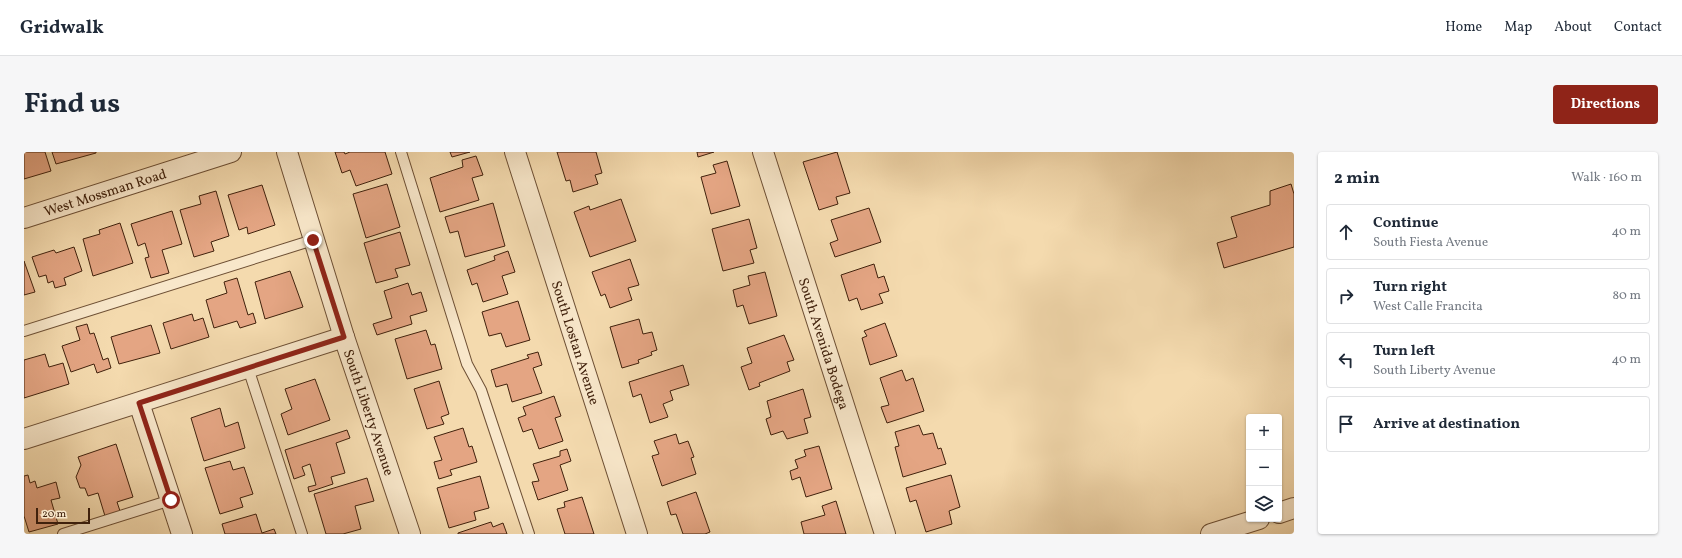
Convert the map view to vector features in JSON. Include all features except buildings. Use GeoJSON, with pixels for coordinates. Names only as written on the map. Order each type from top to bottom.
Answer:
{"type":"FeatureCollection","features":[{"type":"Feature","properties":{"kind":"street","name":"West Mossman Road"},"geometry":{"type":"LineString","coordinates":[[24,218],[231,152]]}},
{"type":"Feature","properties":{"kind":"street","name":"South Liberty Avenue"},"geometry":{"type":"LineString","coordinates":[[287,152],[344,337],[410,534]]}},
{"type":"Feature","properties":{"kind":"street","name":"South Lostan Avenue"},"geometry":{"type":"LineString","coordinates":[[515,152],[637,534]]}},
{"type":"Feature","properties":{"kind":"street","name":"South Avenida Bodega"},"geometry":{"type":"LineString","coordinates":[[764,152],[886,534]]}},
{"type":"Feature","properties":{"kind":"street"},"geometry":{"type":"LineString","coordinates":[[24,439],[344,337]]}},
{"type":"Feature","properties":{"kind":"street"},"geometry":{"type":"LineString","coordinates":[[139,403],[182,534]]}},
{"type":"Feature","properties":{"kind":"street"},"geometry":{"type":"LineString","coordinates":[[1282,512],[1294,508]]}},
{"type":"Feature","properties":{"kind":"street"},"geometry":{"type":"LineString","coordinates":[[1211,534],[1249,522]]}},
{"type":"Feature","properties":{"kind":"lane"},"geometry":{"type":"LineString","coordinates":[[401,152],[467,364],[481,390],[529,534]]}},
{"type":"Feature","properties":{"kind":"lane"},"geometry":{"type":"LineString","coordinates":[[24,331],[313,240]]}},
{"type":"Feature","properties":{"kind":"lane"},"geometry":{"type":"LineString","coordinates":[[248,368],[302,534]]}},
{"type":"Feature","properties":{"kind":"lane"},"geometry":{"type":"LineString","coordinates":[[63,534],[171,500]]}},
{"type":"Feature","properties":{"kind":"route"},"geometry":{"type":"LineString","coordinates":[[171,500],[139,403],[344,337],[313,240]]}}]}
